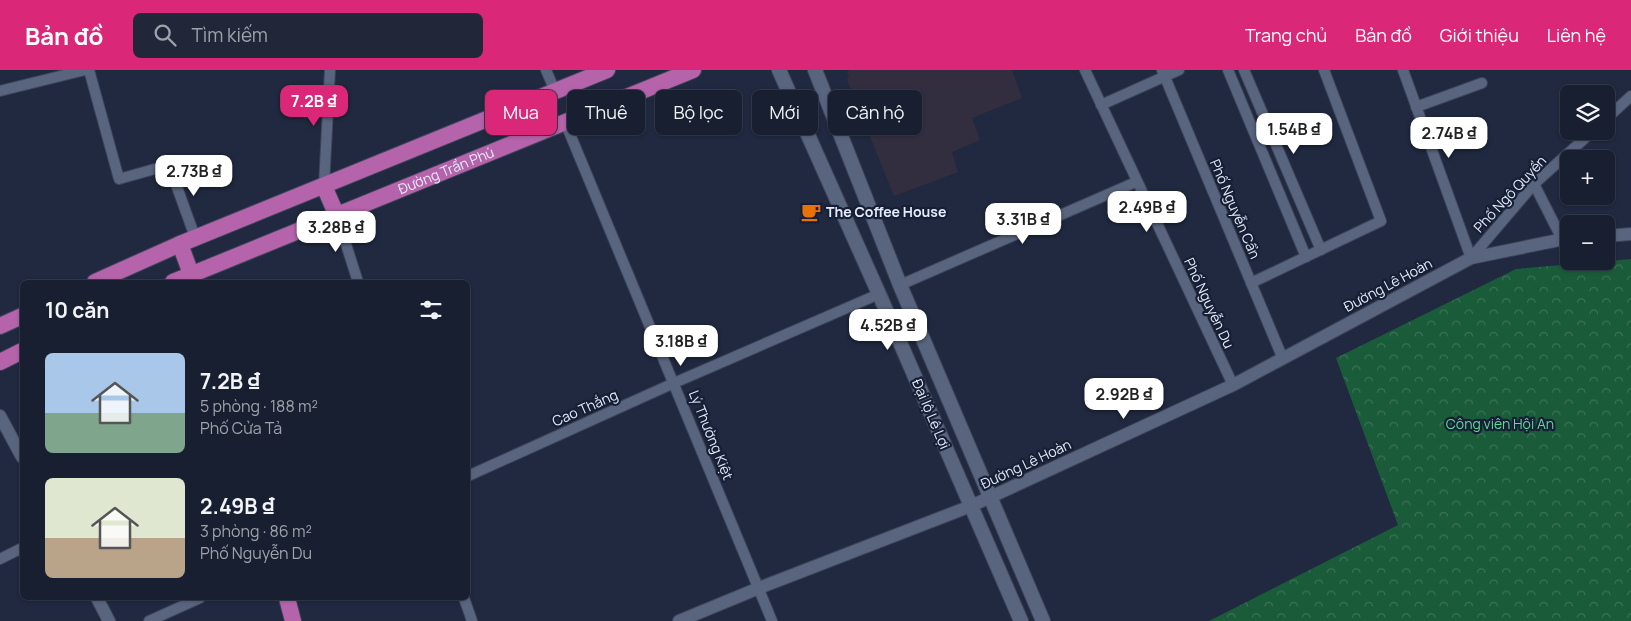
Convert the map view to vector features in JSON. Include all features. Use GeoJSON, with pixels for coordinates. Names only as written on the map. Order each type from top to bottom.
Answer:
{"type":"FeatureCollection","features":[{"type":"Feature","properties":{"kind":"highway"},"geometry":{"type":"LineString","coordinates":[[557,90],[607,70]]}},
{"type":"Feature","properties":{"kind":"highway","name":"Đường Trần Phú"},"geometry":{"type":"LineString","coordinates":[[193,278],[337,216],[692,70]]}},
{"type":"Feature","properties":{"kind":"highway"},"geometry":{"type":"LineString","coordinates":[[99,280],[195,237],[485,120]]}},
{"type":"Feature","properties":{"kind":"highway"},"geometry":{"type":"LineString","coordinates":[[324,186],[337,216]]}},
{"type":"Feature","properties":{"kind":"highway"},"geometry":{"type":"LineString","coordinates":[[180,244],[193,278]]}},
{"type":"Feature","properties":{"kind":"highway"},"geometry":{"type":"LineString","coordinates":[[0,326],[20,317]]}},
{"type":"Feature","properties":{"kind":"highway"},"geometry":{"type":"LineString","coordinates":[[0,362],[20,353]]}},
{"type":"Feature","properties":{"kind":"highway"},"geometry":{"type":"LineString","coordinates":[[288,600],[293,621]]}},
{"type":"Feature","properties":{"kind":"main road","name":"Đại lộ Lê Lợi"},"geometry":{"type":"LineString","coordinates":[[779,70],[1021,621]]}},
{"type":"Feature","properties":{"kind":"main road","name":"Đại lộ Lê Lợi"},"geometry":{"type":"LineString","coordinates":[[815,70],[900,285],[1043,621]]}},
{"type":"Feature","properties":{"kind":"street"},"geometry":{"type":"LineString","coordinates":[[0,91],[84,70]]}},
{"type":"Feature","properties":{"kind":"street"},"geometry":{"type":"LineString","coordinates":[[89,70],[119,179],[168,165],[195,237]]}},
{"type":"Feature","properties":{"kind":"street"},"geometry":{"type":"LineString","coordinates":[[324,186],[330,70]]}},
{"type":"Feature","properties":{"kind":"street"},"geometry":{"type":"LineString","coordinates":[[546,70],[555,90]]}},
{"type":"Feature","properties":{"kind":"street","name":"Phố Nguyễn Du"},"geometry":{"type":"LineString","coordinates":[[1085,70],[1233,385]]}},
{"type":"Feature","properties":{"kind":"street"},"geometry":{"type":"LineString","coordinates":[[1101,105],[1164,73],[1179,70]]}},
{"type":"Feature","properties":{"kind":"street"},"geometry":{"type":"LineString","coordinates":[[1228,70],[1306,257]]}},
{"type":"Feature","properties":{"kind":"street"},"geometry":{"type":"LineString","coordinates":[[1244,70],[1321,250]]}},
{"type":"Feature","properties":{"kind":"street"},"geometry":{"type":"LineString","coordinates":[[1251,283],[1381,221],[1324,70]]}},
{"type":"Feature","properties":{"kind":"street"},"geometry":{"type":"LineString","coordinates":[[1403,70],[1471,258]]}},
{"type":"Feature","properties":{"kind":"street","name":"Phố Nguyễn Cẩn"},"geometry":{"type":"LineString","coordinates":[[1164,73],[1283,359]]}},
{"type":"Feature","properties":{"kind":"street"},"geometry":{"type":"LineString","coordinates":[[1416,107],[1482,83]]}},
{"type":"Feature","properties":{"kind":"street"},"geometry":{"type":"LineString","coordinates":[[1615,112],[1630,101]]}},
{"type":"Feature","properties":{"kind":"street","name":"Lý Thường Kiệt"},"geometry":{"type":"LineString","coordinates":[[565,122],[772,621]]}},
{"type":"Feature","properties":{"kind":"street","name":"Phố Ngô Quyền"},"geometry":{"type":"LineString","coordinates":[[1471,258],[1534,184],[1582,140]]}},
{"type":"Feature","properties":{"kind":"street"},"geometry":{"type":"LineString","coordinates":[[900,285],[1136,182]]}},
{"type":"Feature","properties":{"kind":"street"},"geometry":{"type":"LineString","coordinates":[[1534,184],[1560,229]]}},
{"type":"Feature","properties":{"kind":"street"},"geometry":{"type":"LineString","coordinates":[[337,216],[357,280]]}},
{"type":"Feature","properties":{"kind":"street"},"geometry":{"type":"LineString","coordinates":[[1615,235],[1631,234]]}},
{"type":"Feature","properties":{"kind":"street","name":"Đường Lê Hoàn"},"geometry":{"type":"LineString","coordinates":[[679,621],[971,506],[1233,385],[1471,258],[1560,240]]}},
{"type":"Feature","properties":{"kind":"street","name":"Cao Thắng"},"geometry":{"type":"LineString","coordinates":[[470,475],[674,383],[879,294]]}},
{"type":"Feature","properties":{"kind":"street"},"geometry":{"type":"LineString","coordinates":[[0,416],[20,453]]}},
{"type":"Feature","properties":{"kind":"street"},"geometry":{"type":"LineString","coordinates":[[0,559],[20,549]]}},
{"type":"Feature","properties":{"kind":"street"},"geometry":{"type":"LineString","coordinates":[[98,600],[109,621]]}},
{"type":"Feature","properties":{"kind":"street"},"geometry":{"type":"LineString","coordinates":[[149,621],[196,600]]}},
{"type":"Feature","properties":{"kind":"street"},"geometry":{"type":"LineString","coordinates":[[465,600],[472,621]]}},
{"type":"Feature","properties":{"kind":"shaded area"},"geometry":{"type":"Polygon","coordinates":[[[849,70],[1012,70],[1022,98],[972,118],[980,140],[952,152],[958,172],[894,196],[869,135],[922,135],[922,90],[851,90],[847,80],[849,75],[847,74],[849,70]]]}},
{"type":"Feature","properties":{"kind":"green space","name":"Công viên Hội An"},"geometry":{"type":"Polygon","coordinates":[[[1631,259],[1631,621],[1209,621],[1398,525],[1336,358],[1516,269],[1560,265],[1560,270],[1615,270],[1615,260],[1631,259]]]}},
{"type":"Feature","properties":{"kind":"place","name":"The Coffee House"},"geometry":{"type":"Point","coordinates":[811,212]}}]}
